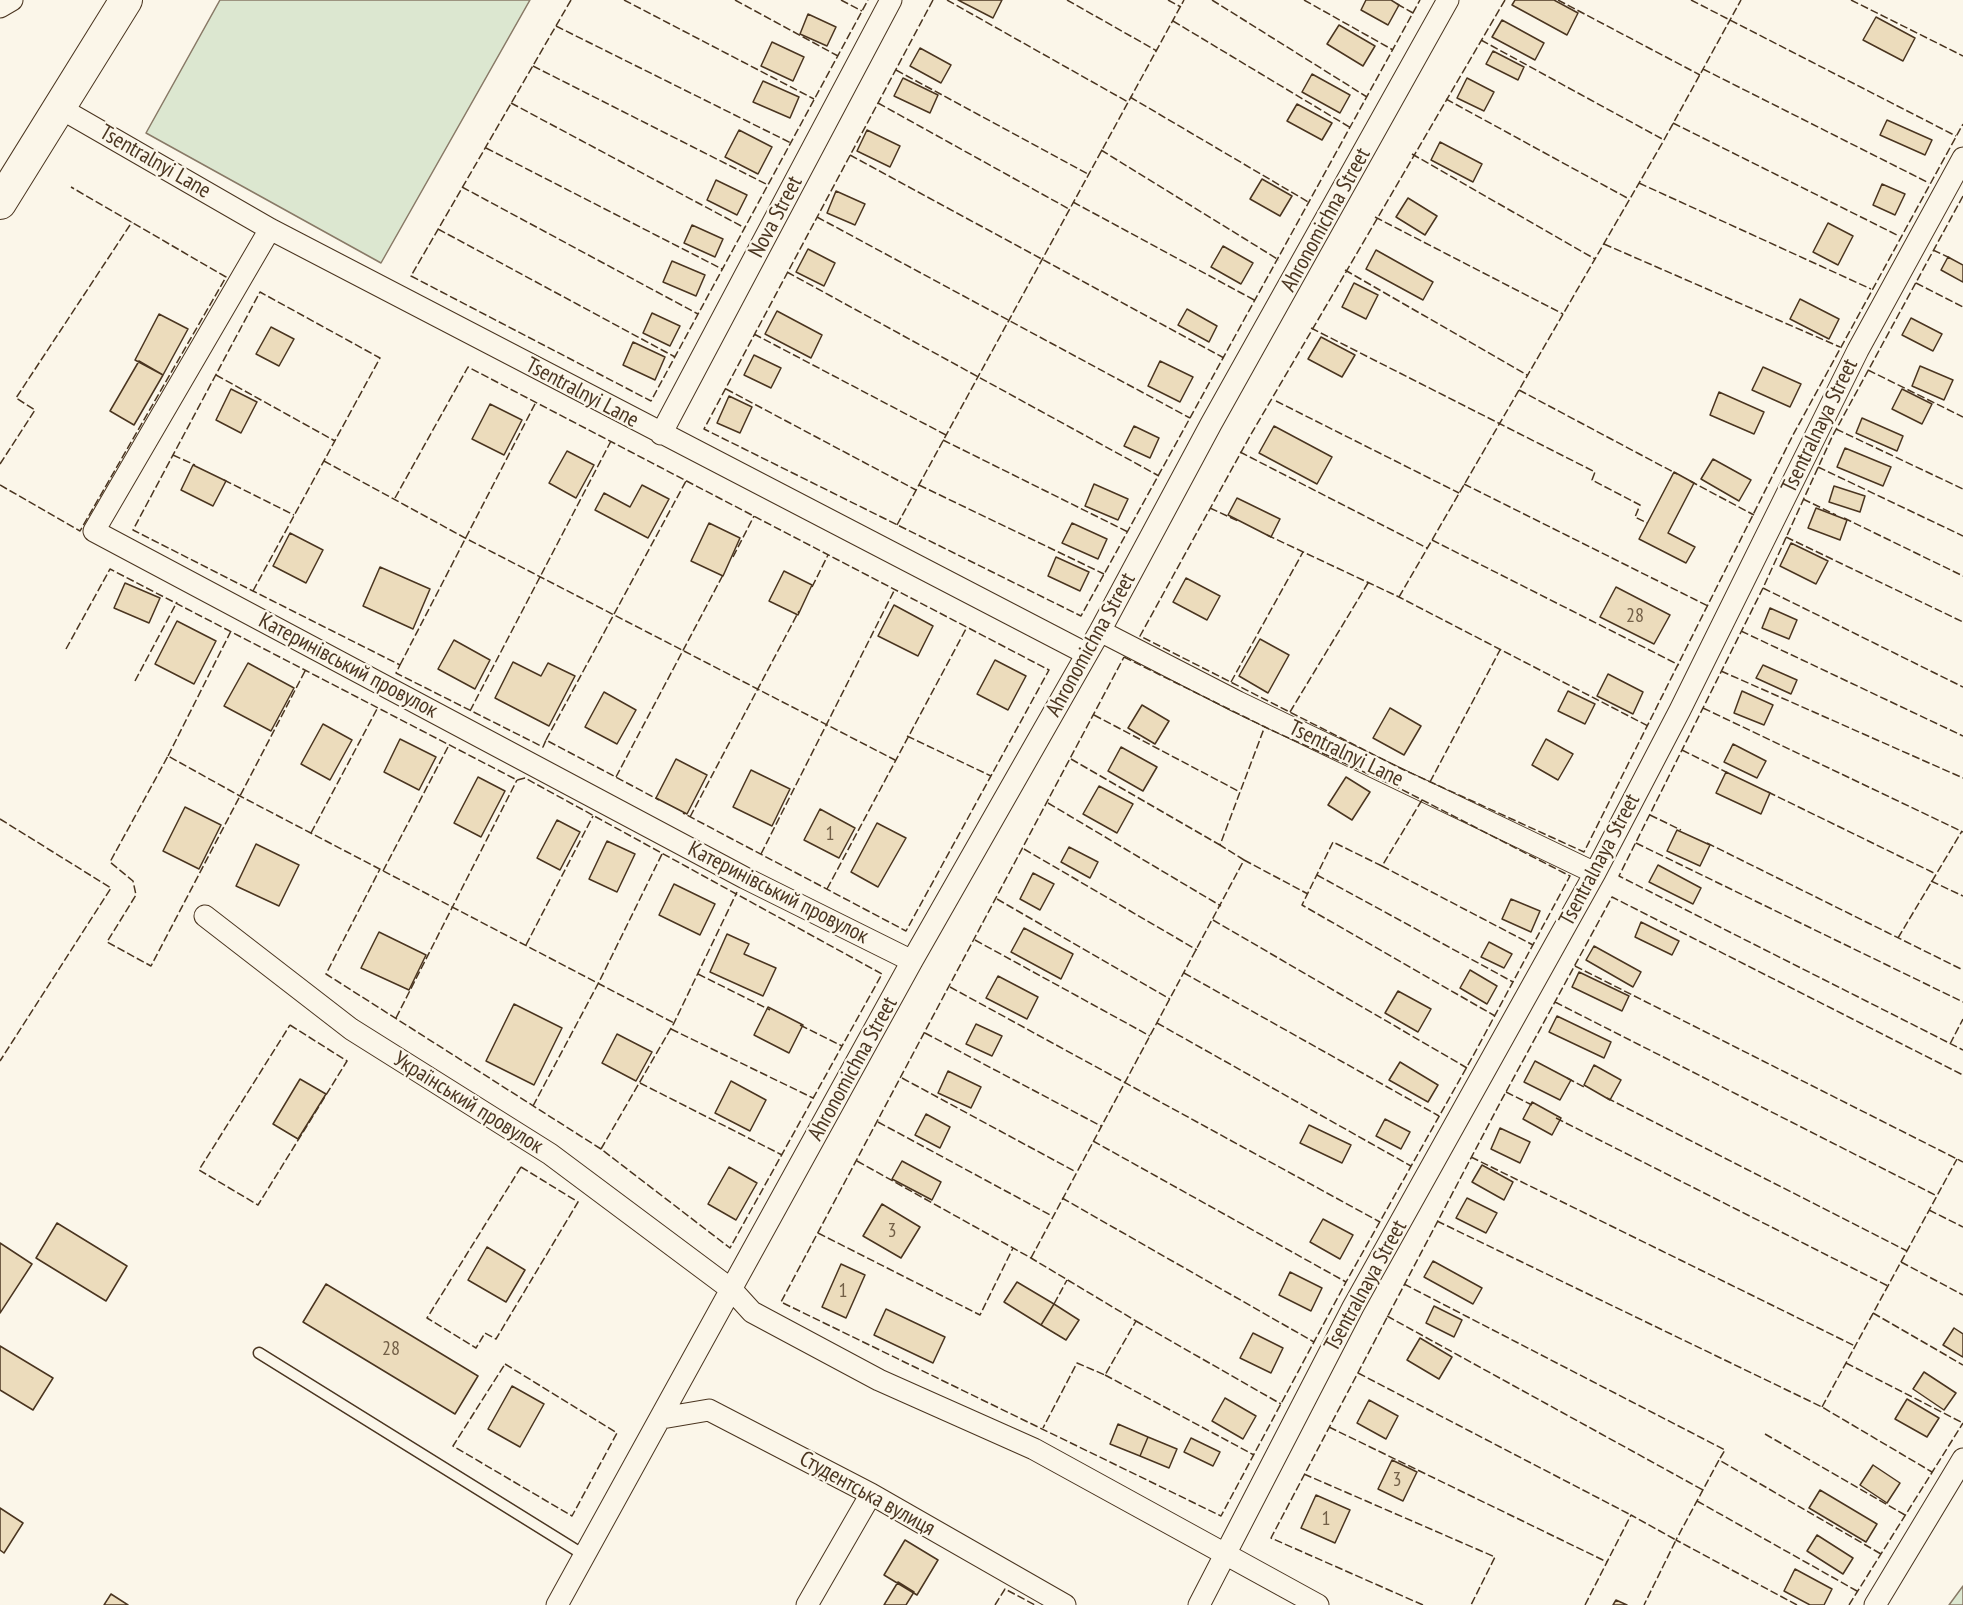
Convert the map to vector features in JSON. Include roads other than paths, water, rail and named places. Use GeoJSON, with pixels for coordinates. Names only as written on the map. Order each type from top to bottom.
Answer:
{"type":"FeatureCollection","features":[{"type":"Feature","properties":{"kind":"main road"},"geometry":{"type":"LineString","coordinates":[[0,203],[72,114],[126,0]]}},
{"type":"Feature","properties":{"kind":"street"},"geometry":{"type":"LineString","coordinates":[[0,7],[12,0]]}},
{"type":"Feature","properties":{"kind":"street","name":"Nova Street"},"geometry":{"type":"LineString","coordinates":[[660,434],[891,0]]}},
{"type":"Feature","properties":{"kind":"street","name":"Ahronomichna Street"},"geometry":{"type":"LineString","coordinates":[[557,1605],[912,961],[1100,631],[1211,424],[1448,0]]}},
{"type":"Feature","properties":{"kind":"street","name":"Tsentralnyi Lane"},"geometry":{"type":"LineString","coordinates":[[72,114],[270,229],[660,434],[1087,654]]}},
{"type":"Feature","properties":{"kind":"street","name":"Tsentralnaya Street"},"geometry":{"type":"LineString","coordinates":[[1199,1605],[1353,1307],[1594,873],[1680,710],[1858,350],[1963,158]]}},
{"type":"Feature","properties":{"kind":"street","name":"Катеринівський провулок"},"geometry":{"type":"LineString","coordinates":[[270,229],[94,531],[745,878],[912,961]]}},
{"type":"Feature","properties":{"kind":"street","name":"Tsentralnyi Lane"},"geometry":{"type":"LineString","coordinates":[[1100,631],[1238,702],[1594,873]]}},
{"type":"Feature","properties":{"kind":"street","name":"Український провулок"},"geometry":{"type":"LineString","coordinates":[[205,916],[351,1029],[550,1154],[732,1290],[752,1312],[879,1380],[1034,1449],[1122,1495],[1223,1555],[1318,1605]]}},
{"type":"Feature","properties":{"kind":"street","name":"Студентська вулиця"},"geometry":{"type":"LineString","coordinates":[[662,1418],[709,1410],[871,1494],[1065,1605]]}},
{"type":"Feature","properties":{"kind":"street"},"geometry":{"type":"LineString","coordinates":[[1875,1605],[1963,1459]]}},
{"type":"Feature","properties":{"kind":"street"},"geometry":{"type":"LineString","coordinates":[[807,1605],[871,1494]]}},
{"type":"Feature","properties":{"kind":"lane"},"geometry":{"type":"LineString","coordinates":[[259,1353],[584,1555]]}}]}
